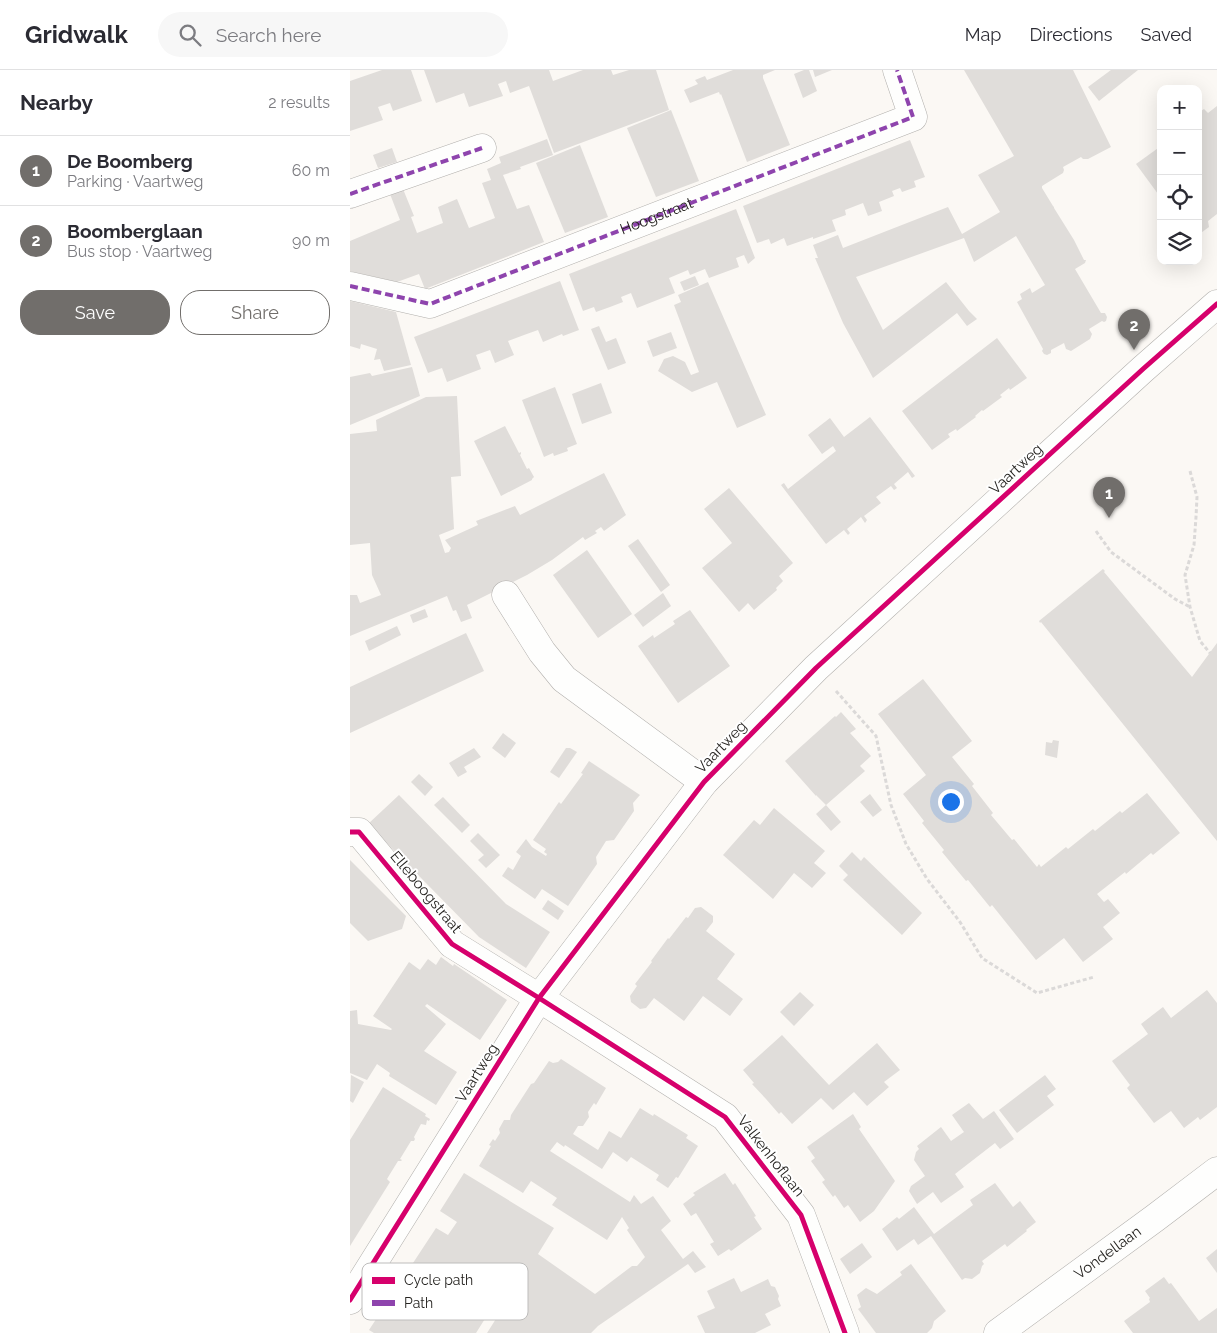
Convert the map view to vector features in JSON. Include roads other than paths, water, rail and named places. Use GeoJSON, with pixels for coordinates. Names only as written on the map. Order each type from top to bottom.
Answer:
{"type":"FeatureCollection","features":[{"type":"Feature","properties":{"kind":"street","name":"Hoogstraat"},"geometry":{"type":"LineString","coordinates":[[350,286],[430,304],[913,117],[897,70]]}},
{"type":"Feature","properties":{"kind":"street"},"geometry":{"type":"LineString","coordinates":[[350,194],[482,148]]}},
{"type":"Feature","properties":{"kind":"street","name":"Vaartweg"},"geometry":{"type":"LineString","coordinates":[[373,1263],[539,998],[704,782],[816,668],[1142,369],[1217,304]]}},
{"type":"Feature","properties":{"kind":"street","name":"Vaartweg"},"geometry":{"type":"LineString","coordinates":[[506,595],[542,652],[564,679],[704,782]]}},
{"type":"Feature","properties":{"kind":"street","name":"Elleboogstraat"},"geometry":{"type":"LineString","coordinates":[[350,832],[359,832],[452,944],[539,998]]}},
{"type":"Feature","properties":{"kind":"street","name":"Valkenhoflaan"},"geometry":{"type":"LineString","coordinates":[[539,998],[725,1117],[800,1215],[845,1333]]}},
{"type":"Feature","properties":{"kind":"street","name":"Vondellaan"},"geometry":{"type":"LineString","coordinates":[[998,1333],[1217,1171]]}},
{"type":"Feature","properties":{"kind":"street","name":"Vaartweg"},"geometry":{"type":"LineString","coordinates":[[350,1300],[362,1281]]}},
{"type":"Feature","properties":{"kind":"place","name":"Boomberglaan"},"geometry":{"type":"Point","coordinates":[1134,350]}},
{"type":"Feature","properties":{"kind":"place","name":"De Boomberg"},"geometry":{"type":"Point","coordinates":[1109,518]}}]}
